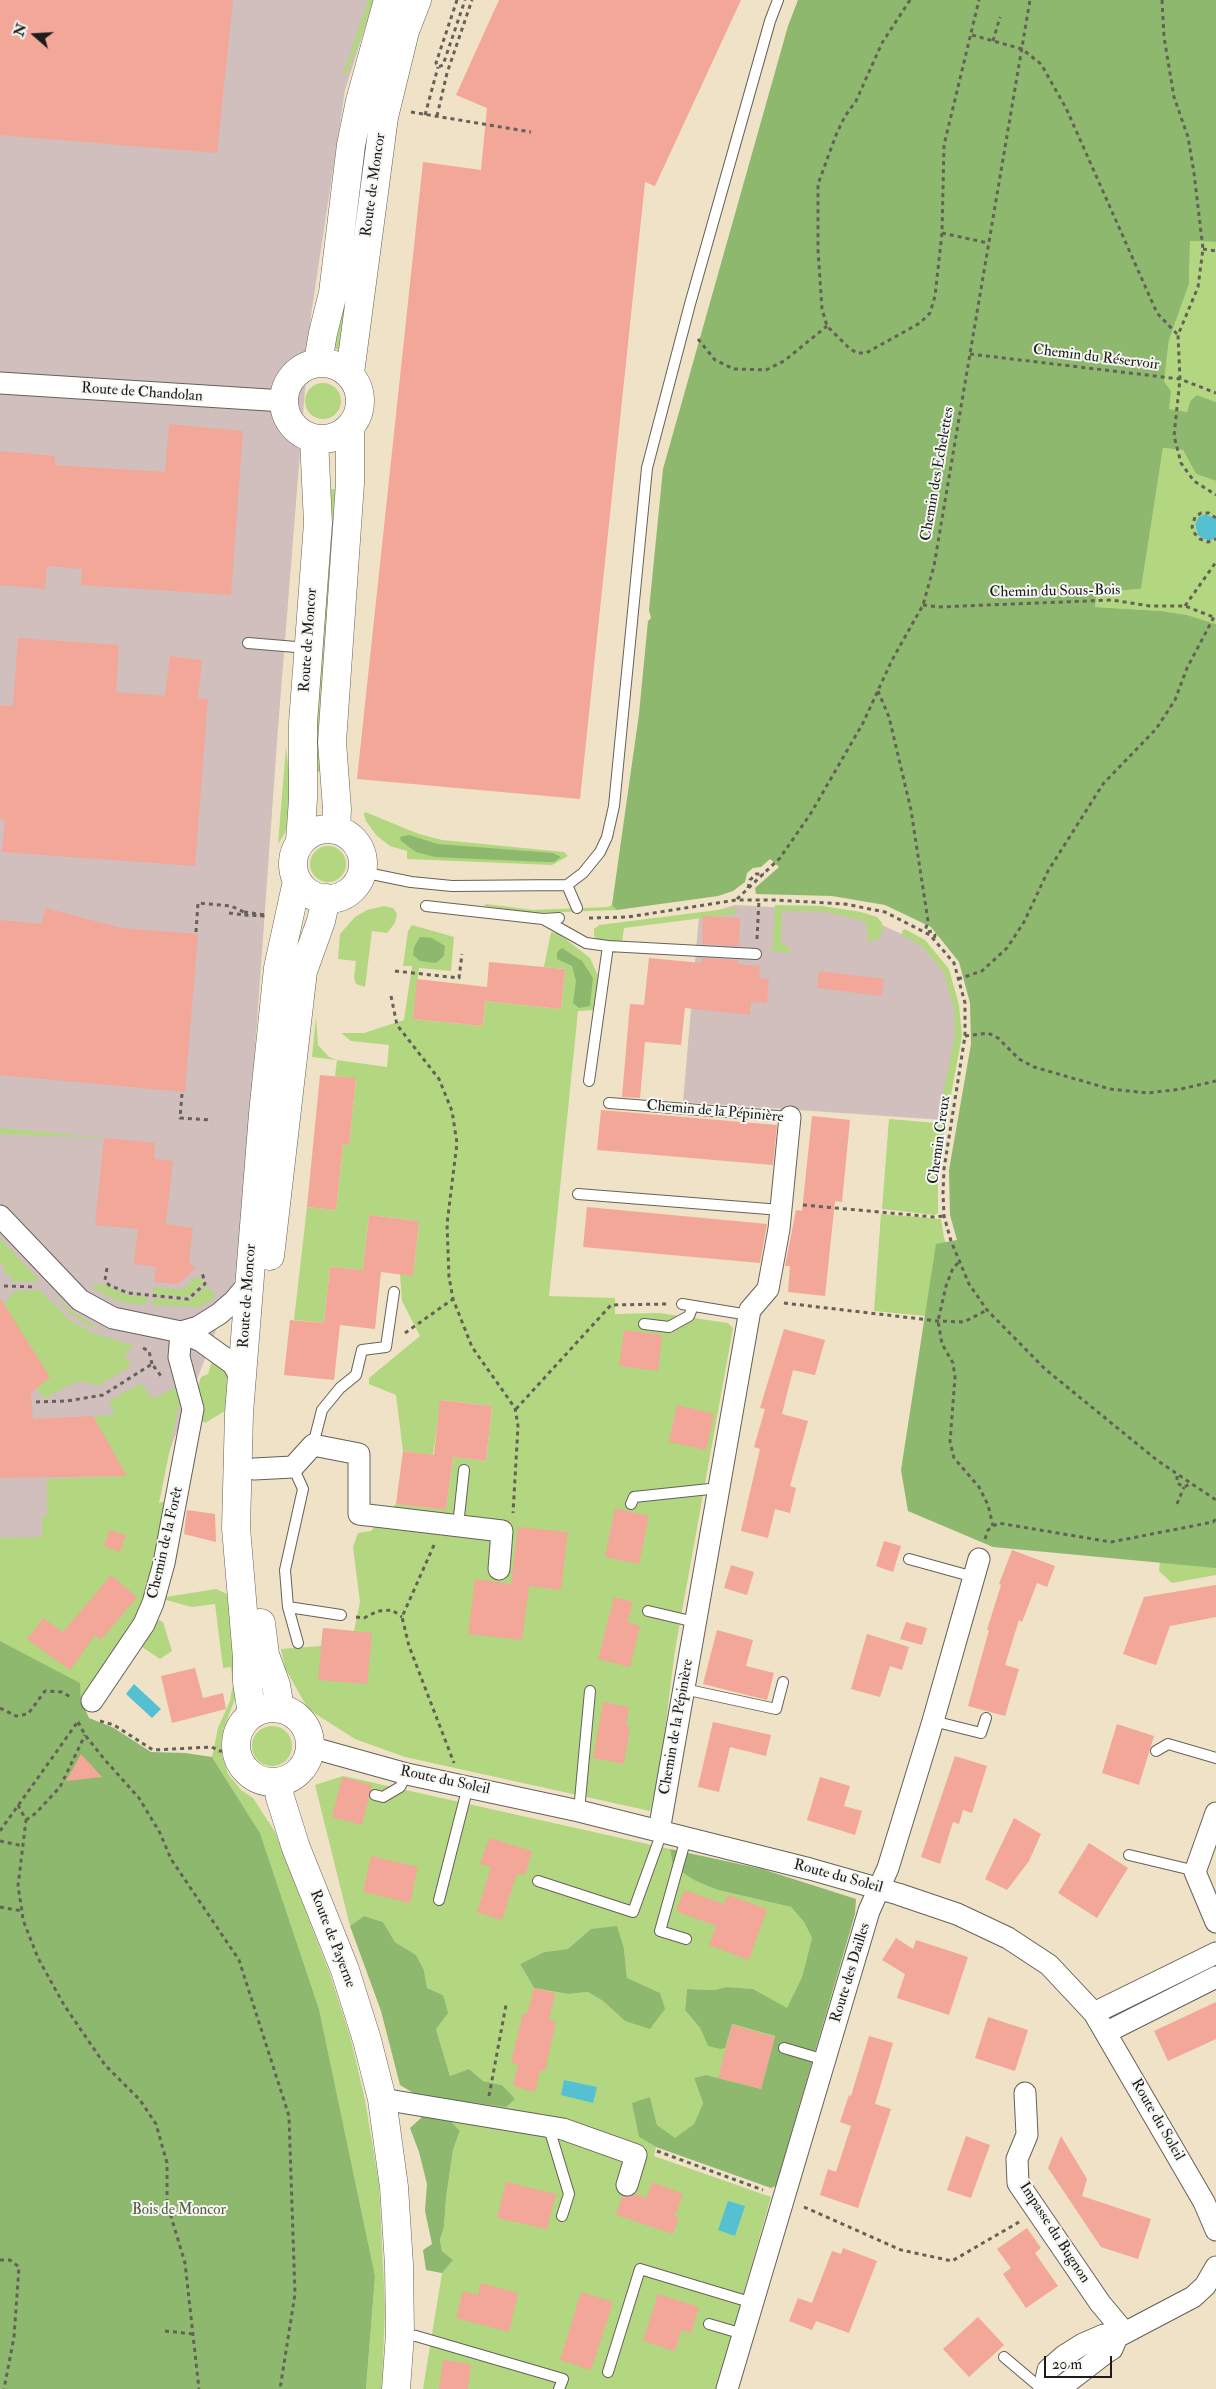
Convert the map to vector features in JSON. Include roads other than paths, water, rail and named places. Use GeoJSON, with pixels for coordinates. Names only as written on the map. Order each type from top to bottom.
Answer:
{"type":"FeatureCollection","features":[{"type":"Feature","properties":{"kind":"main road","name":"Route de Moncor"},"geometry":{"type":"LineString","coordinates":[[318,362],[322,333],[333,293],[351,145],[360,101],[388,0]]}},
{"type":"Feature","properties":{"kind":"main road","name":"Route de Moncor"},"geometry":{"type":"LineString","coordinates":[[350,373],[384,117],[405,31],[417,0]]}},
{"type":"Feature","properties":{"kind":"main road"},"geometry":{"type":"LineString","coordinates":[[318,362],[338,365],[350,373],[360,390],[361,400],[358,415],[350,428],[343,434],[333,438],[314,439],[305,436],[295,428],[285,411],[284,401],[285,392],[294,375],[306,366],[318,362]]}},
{"type":"Feature","properties":{"kind":"main road","name":"Route de Moncor"},"geometry":{"type":"LineString","coordinates":[[336,830],[337,809],[332,742],[350,483],[350,428]]}},
{"type":"Feature","properties":{"kind":"main road","name":"Route de Moncor"},"geometry":{"type":"LineString","coordinates":[[300,841],[303,799],[303,723],[318,523],[314,439]]}},
{"type":"Feature","properties":{"kind":"main road"},"geometry":{"type":"LineString","coordinates":[[336,830],[347,835],[357,846],[362,858],[362,872],[350,891],[336,897],[316,896],[305,890],[298,881],[293,861],[300,841],[315,831],[336,830]]}},
{"type":"Feature","properties":{"kind":"main road","name":"Route de Moncor"},"geometry":{"type":"LineString","coordinates":[[252,1714],[247,1682],[247,1658],[236,1528],[242,1380],[278,968],[298,881]]}},
{"type":"Feature","properties":{"kind":"main road","name":"Route de Moncor"},"geometry":{"type":"LineString","coordinates":[[280,1709],[276,1685],[264,1655],[257,1589],[254,1469],[267,1279],[298,1008],[306,958],[321,921],[326,898]]}},
{"type":"Feature","properties":{"kind":"main road"},"geometry":{"type":"LineString","coordinates":[[271,1708],[280,1709],[300,1720],[309,1738],[310,1748],[307,1760],[300,1770],[290,1778],[278,1782],[259,1780],[251,1775],[239,1760],[237,1751],[238,1732],[252,1714],[271,1708]]}},
{"type":"Feature","properties":{"kind":"main road","name":"Route de Payerne"},"geometry":{"type":"LineString","coordinates":[[278,1782],[280,1797],[296,1848],[345,1970],[368,2040],[382,2099],[394,2187],[399,2265],[400,2334],[396,2389]]}},
{"type":"Feature","properties":{"kind":"street","name":"Route de Chandolan"},"geometry":{"type":"LineString","coordinates":[[0,383],[284,401]]}},
{"type":"Feature","properties":{"kind":"street","name":"Chemin de la Pépinière"},"geometry":{"type":"LineString","coordinates":[[661,1832],[694,1622],[718,1488],[754,1308],[768,1289],[781,1207],[790,1117]]}},
{"type":"Feature","properties":{"kind":"street"},"geometry":{"type":"LineString","coordinates":[[0,1216],[80,1300],[113,1318],[181,1332],[213,1348],[233,1364],[242,1380]]}},
{"type":"Feature","properties":{"kind":"street"},"geometry":{"type":"LineString","coordinates":[[181,1332],[198,1327],[219,1314],[234,1301],[249,1283]]}},
{"type":"Feature","properties":{"kind":"street","name":"Chemin de la Forêt"},"geometry":{"type":"LineString","coordinates":[[88,1707],[144,1624],[153,1603],[164,1562],[193,1409],[179,1358],[181,1332]]}},
{"type":"Feature","properties":{"kind":"street"},"geometry":{"type":"LineString","coordinates":[[254,1469],[294,1468],[313,1445],[359,1454],[359,1514],[502,1531],[499,1569]]}},
{"type":"Feature","properties":{"kind":"street","name":"Route des Dailles"},"geometry":{"type":"LineString","coordinates":[[727,2389],[869,1911],[888,1868],[933,1721],[976,1568]]}},
{"type":"Feature","properties":{"kind":"street","name":"Route du Soleil"},"geometry":{"type":"LineString","coordinates":[[310,1748],[407,1774],[465,1785],[686,1838],[879,1888],[957,1914],[1008,1938],[1049,1965],[1094,2013],[1204,2202],[1216,2230]]}},
{"type":"Feature","properties":{"kind":"street"},"geometry":{"type":"LineString","coordinates":[[1213,1909],[1196,1871],[1216,1814]]}},
{"type":"Feature","properties":{"kind":"street"},"geometry":{"type":"LineString","coordinates":[[1094,2013],[1216,1953]]}},
{"type":"Feature","properties":{"kind":"street"},"geometry":{"type":"LineString","coordinates":[[1106,2032],[1216,1978]]}},
{"type":"Feature","properties":{"kind":"street","name":"Impasse du Bugnon"},"geometry":{"type":"LineString","coordinates":[[1025,2093],[1027,2135],[1017,2159],[1018,2183],[1121,2335]]}},
{"type":"Feature","properties":{"kind":"street"},"geometry":{"type":"LineString","coordinates":[[382,2099],[563,2129],[636,2155],[627,2185]]}},
{"type":"Feature","properties":{"kind":"street"},"geometry":{"type":"LineString","coordinates":[[1043,2389],[1048,2370],[1064,2356],[1083,2344],[1104,2336],[1121,2335],[1194,2297],[1205,2286],[1216,2270]]}},
{"type":"Feature","properties":{"kind":"street"},"geometry":{"type":"LineString","coordinates":[[1050,2389],[1064,2385],[1112,2348],[1121,2335]]}},
{"type":"Feature","properties":{"kind":"lane"},"geometry":{"type":"LineString","coordinates":[[362,872],[406,882],[452,886],[567,885],[583,873],[600,852],[607,837],[614,806],[647,468],[730,162],[770,21],[778,0]]}},
{"type":"Feature","properties":{"kind":"lane"},"geometry":{"type":"LineString","coordinates":[[248,644],[308,648]]}},
{"type":"Feature","properties":{"kind":"lane"},"geometry":{"type":"LineString","coordinates":[[567,885],[577,908]]}},
{"type":"Feature","properties":{"kind":"lane"},"geometry":{"type":"LineString","coordinates":[[426,906],[543,919],[559,918]]}},
{"type":"Feature","properties":{"kind":"lane"},"geometry":{"type":"LineString","coordinates":[[543,919],[586,942],[608,946],[756,954]]}},
{"type":"Feature","properties":{"kind":"lane"},"geometry":{"type":"LineString","coordinates":[[589,1081],[608,946]]}},
{"type":"Feature","properties":{"kind":"lane","name":"Chemin de la Pépinière"},"geometry":{"type":"LineString","coordinates":[[609,1103],[790,1117]]}},
{"type":"Feature","properties":{"kind":"lane"},"geometry":{"type":"LineString","coordinates":[[578,1194],[781,1207]]}},
{"type":"Feature","properties":{"kind":"lane"},"geometry":{"type":"LineString","coordinates":[[313,1445],[322,1410],[340,1388],[356,1374],[362,1350],[386,1347],[394,1292]]}},
{"type":"Feature","properties":{"kind":"lane"},"geometry":{"type":"LineString","coordinates":[[682,1304],[754,1308]]}},
{"type":"Feature","properties":{"kind":"lane"},"geometry":{"type":"LineString","coordinates":[[644,1324],[668,1326],[689,1316],[694,1306]]}},
{"type":"Feature","properties":{"kind":"lane"},"geometry":{"type":"LineString","coordinates":[[294,1468],[303,1489],[286,1570],[288,1607],[298,1643]]}},
{"type":"Feature","properties":{"kind":"lane"},"geometry":{"type":"LineString","coordinates":[[450,1525],[464,1470]]}},
{"type":"Feature","properties":{"kind":"lane"},"geometry":{"type":"LineString","coordinates":[[631,1504],[634,1497],[718,1488]]}},
{"type":"Feature","properties":{"kind":"lane"},"geometry":{"type":"LineString","coordinates":[[908,1558],[976,1568]]}},
{"type":"Feature","properties":{"kind":"lane"},"geometry":{"type":"LineString","coordinates":[[288,1607],[341,1615]]}},
{"type":"Feature","properties":{"kind":"lane"},"geometry":{"type":"LineString","coordinates":[[648,1611],[694,1622]]}},
{"type":"Feature","properties":{"kind":"lane"},"geometry":{"type":"LineString","coordinates":[[684,1689],[776,1709],[783,1682]]}},
{"type":"Feature","properties":{"kind":"lane"},"geometry":{"type":"LineString","coordinates":[[579,1812],[590,1691]]}},
{"type":"Feature","properties":{"kind":"lane"},"geometry":{"type":"LineString","coordinates":[[933,1721],[982,1733],[986,1718]]}},
{"type":"Feature","properties":{"kind":"lane"},"geometry":{"type":"LineString","coordinates":[[1156,1751],[1168,1744],[1216,1758]]}},
{"type":"Feature","properties":{"kind":"lane"},"geometry":{"type":"LineString","coordinates":[[375,1795],[382,1796],[400,1787],[407,1774]]}},
{"type":"Feature","properties":{"kind":"lane"},"geometry":{"type":"LineString","coordinates":[[439,1900],[465,1785]]}},
{"type":"Feature","properties":{"kind":"lane"},"geometry":{"type":"LineString","coordinates":[[538,1881],[634,1912],[661,1832]]}},
{"type":"Feature","properties":{"kind":"lane"},"geometry":{"type":"LineString","coordinates":[[686,1838],[660,1931],[686,1938]]}},
{"type":"Feature","properties":{"kind":"lane"},"geometry":{"type":"LineString","coordinates":[[1129,1855],[1196,1871]]}},
{"type":"Feature","properties":{"kind":"lane"},"geometry":{"type":"LineString","coordinates":[[784,2048],[825,2060]]}},
{"type":"Feature","properties":{"kind":"lane"},"geometry":{"type":"LineString","coordinates":[[550,2128],[569,2194],[562,2216]]}},
{"type":"Feature","properties":{"kind":"lane"},"geometry":{"type":"LineString","coordinates":[[608,2372],[640,2269],[753,2303]]}},
{"type":"Feature","properties":{"kind":"lane"},"geometry":{"type":"LineString","coordinates":[[709,2324],[743,2334]]}},
{"type":"Feature","properties":{"kind":"lane"},"geometry":{"type":"LineString","coordinates":[[400,2334],[416,2336],[563,2379],[559,2389]]}},
{"type":"Feature","properties":{"kind":"lane"},"geometry":{"type":"LineString","coordinates":[[1004,2357],[1043,2389]]}},
{"type":"Feature","properties":{"kind":"water"},"geometry":{"type":"Polygon","coordinates":[[[134,1684],[161,1709],[152,1718],[126,1694],[134,1684]]]}},
{"type":"Feature","properties":{"kind":"water"},"geometry":{"type":"Polygon","coordinates":[[[564,2080],[597,2087],[593,2103],[561,2095],[564,2080]]]}},
{"type":"Feature","properties":{"kind":"water"},"geometry":{"type":"Polygon","coordinates":[[[728,2201],[745,2206],[735,2236],[718,2230],[728,2201]]]}},
{"type":"Feature","properties":{"kind":"waterway"},"geometry":{"type":"LineString","coordinates":[[1208,526],[1207,523],[1204,527],[1206,530],[1211,528],[1210,521],[1206,520],[1202,526],[1205,532],[1211,532],[1214,529],[1214,522],[1205,518],[1201,520],[1199,525],[1201,533],[1209,537],[1214,535]]}},
{"type":"Feature","properties":{"kind":"park label","name":"Bois de Moncor"},"geometry":{"type":"Point","coordinates":[179,2211]}}]}
